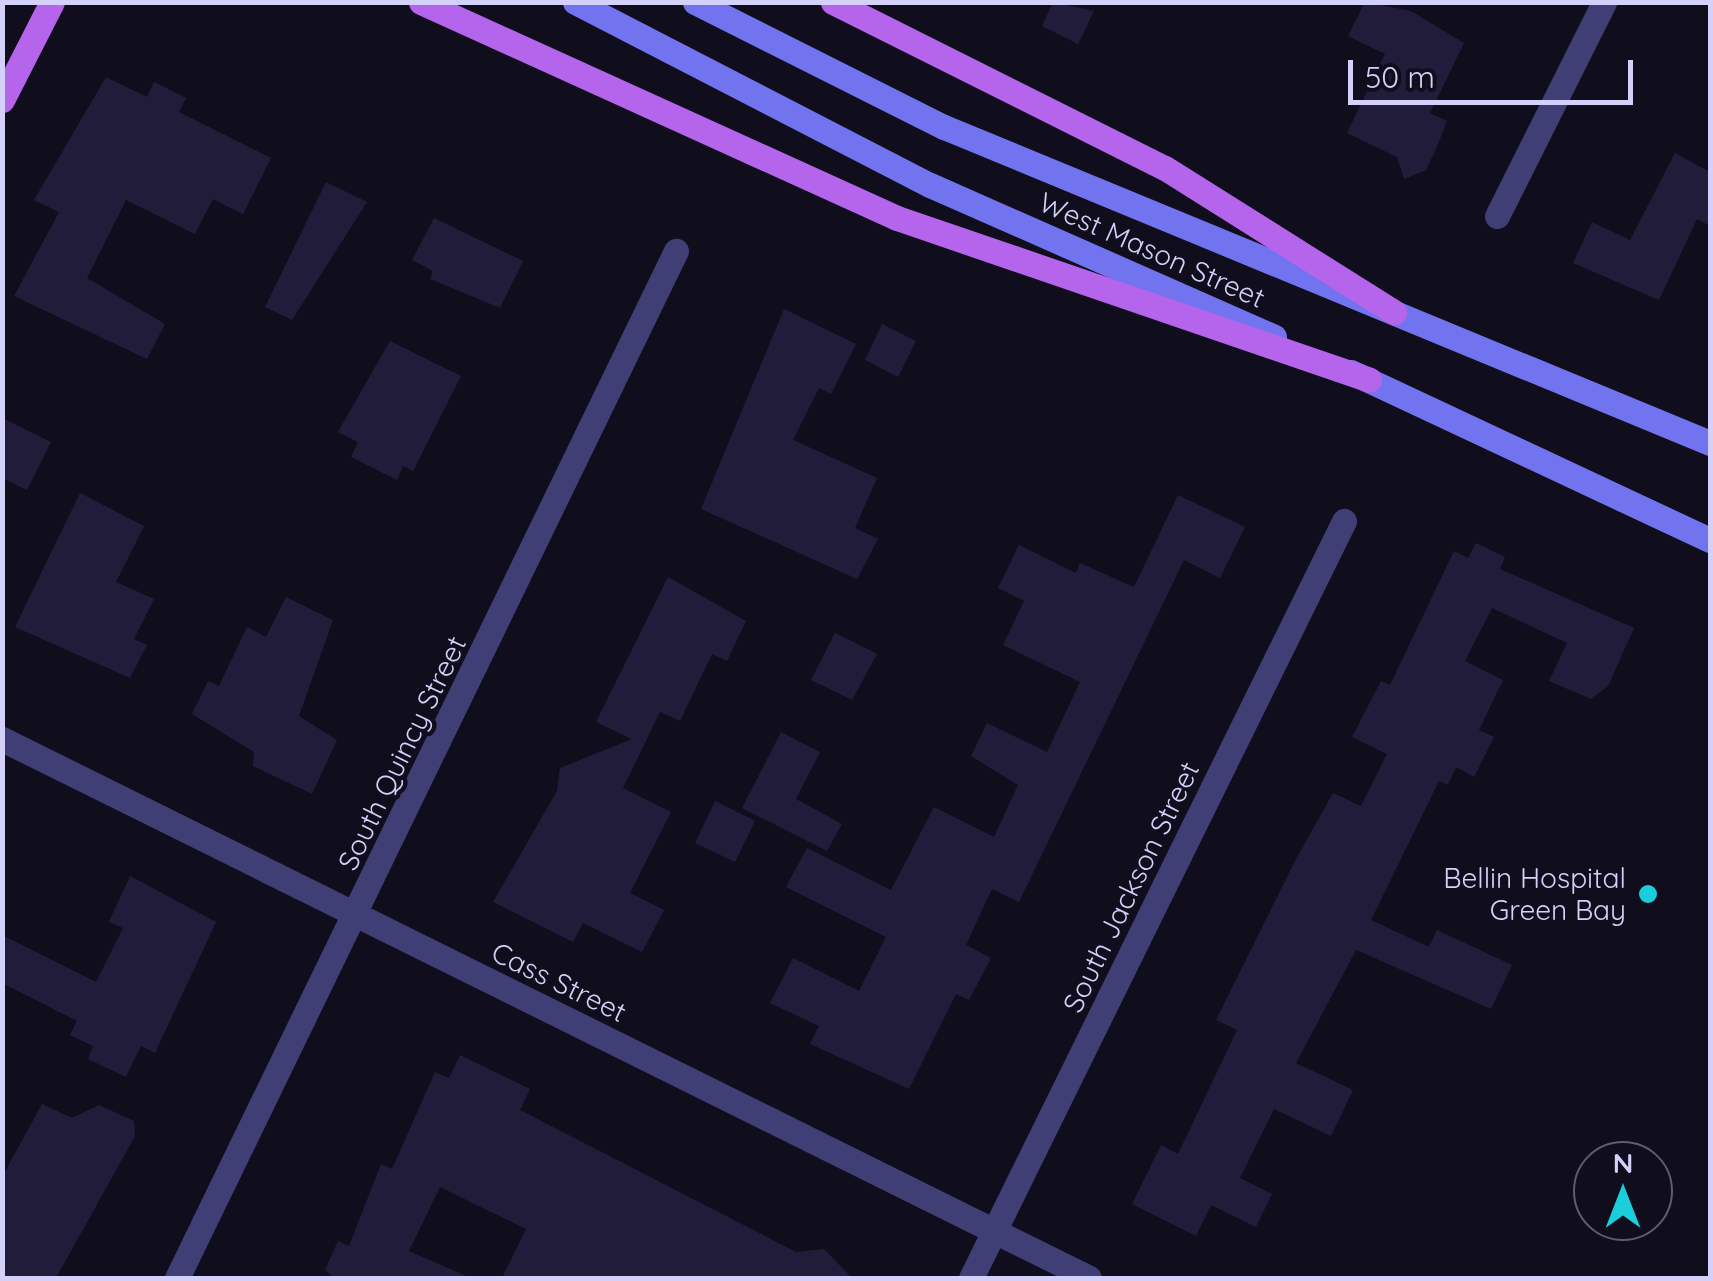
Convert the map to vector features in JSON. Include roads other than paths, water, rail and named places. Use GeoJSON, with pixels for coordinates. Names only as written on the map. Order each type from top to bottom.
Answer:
{"type":"FeatureCollection","features":[{"type":"Feature","properties":{"kind":"main road"},"geometry":{"type":"LineString","coordinates":[[2,100],[52,2]]}},
{"type":"Feature","properties":{"kind":"main road"},"geometry":{"type":"LineString","coordinates":[[421,2],[898,218],[1370,380]]}},
{"type":"Feature","properties":{"kind":"main road","name":"West Mason Street"},"geometry":{"type":"LineString","coordinates":[[575,2],[930,185],[1370,380],[1710,540]]}},
{"type":"Feature","properties":{"kind":"main road","name":"West Mason Street"},"geometry":{"type":"LineString","coordinates":[[695,2],[944,127],[1710,444]]}},
{"type":"Feature","properties":{"kind":"main road"},"geometry":{"type":"LineString","coordinates":[[833,2],[1165,168],[1394,312]]}},
{"type":"Feature","properties":{"kind":"street"},"geometry":{"type":"LineString","coordinates":[[1497,216],[1604,2]]}},
{"type":"Feature","properties":{"kind":"street","name":"South Quincy Street"},"geometry":{"type":"LineString","coordinates":[[177,1278],[357,916],[676,251]]}},
{"type":"Feature","properties":{"kind":"street","name":"South Jackson Street"},"geometry":{"type":"LineString","coordinates":[[972,1278],[1344,521]]}},
{"type":"Feature","properties":{"kind":"street","name":"Cass Street"},"geometry":{"type":"LineString","coordinates":[[2,739],[1090,1278]]}},
{"type":"Feature","properties":{"kind":"place","name":"Bellin Hospital Green Bay"},"geometry":{"type":"Point","coordinates":[1648,894]}}]}
